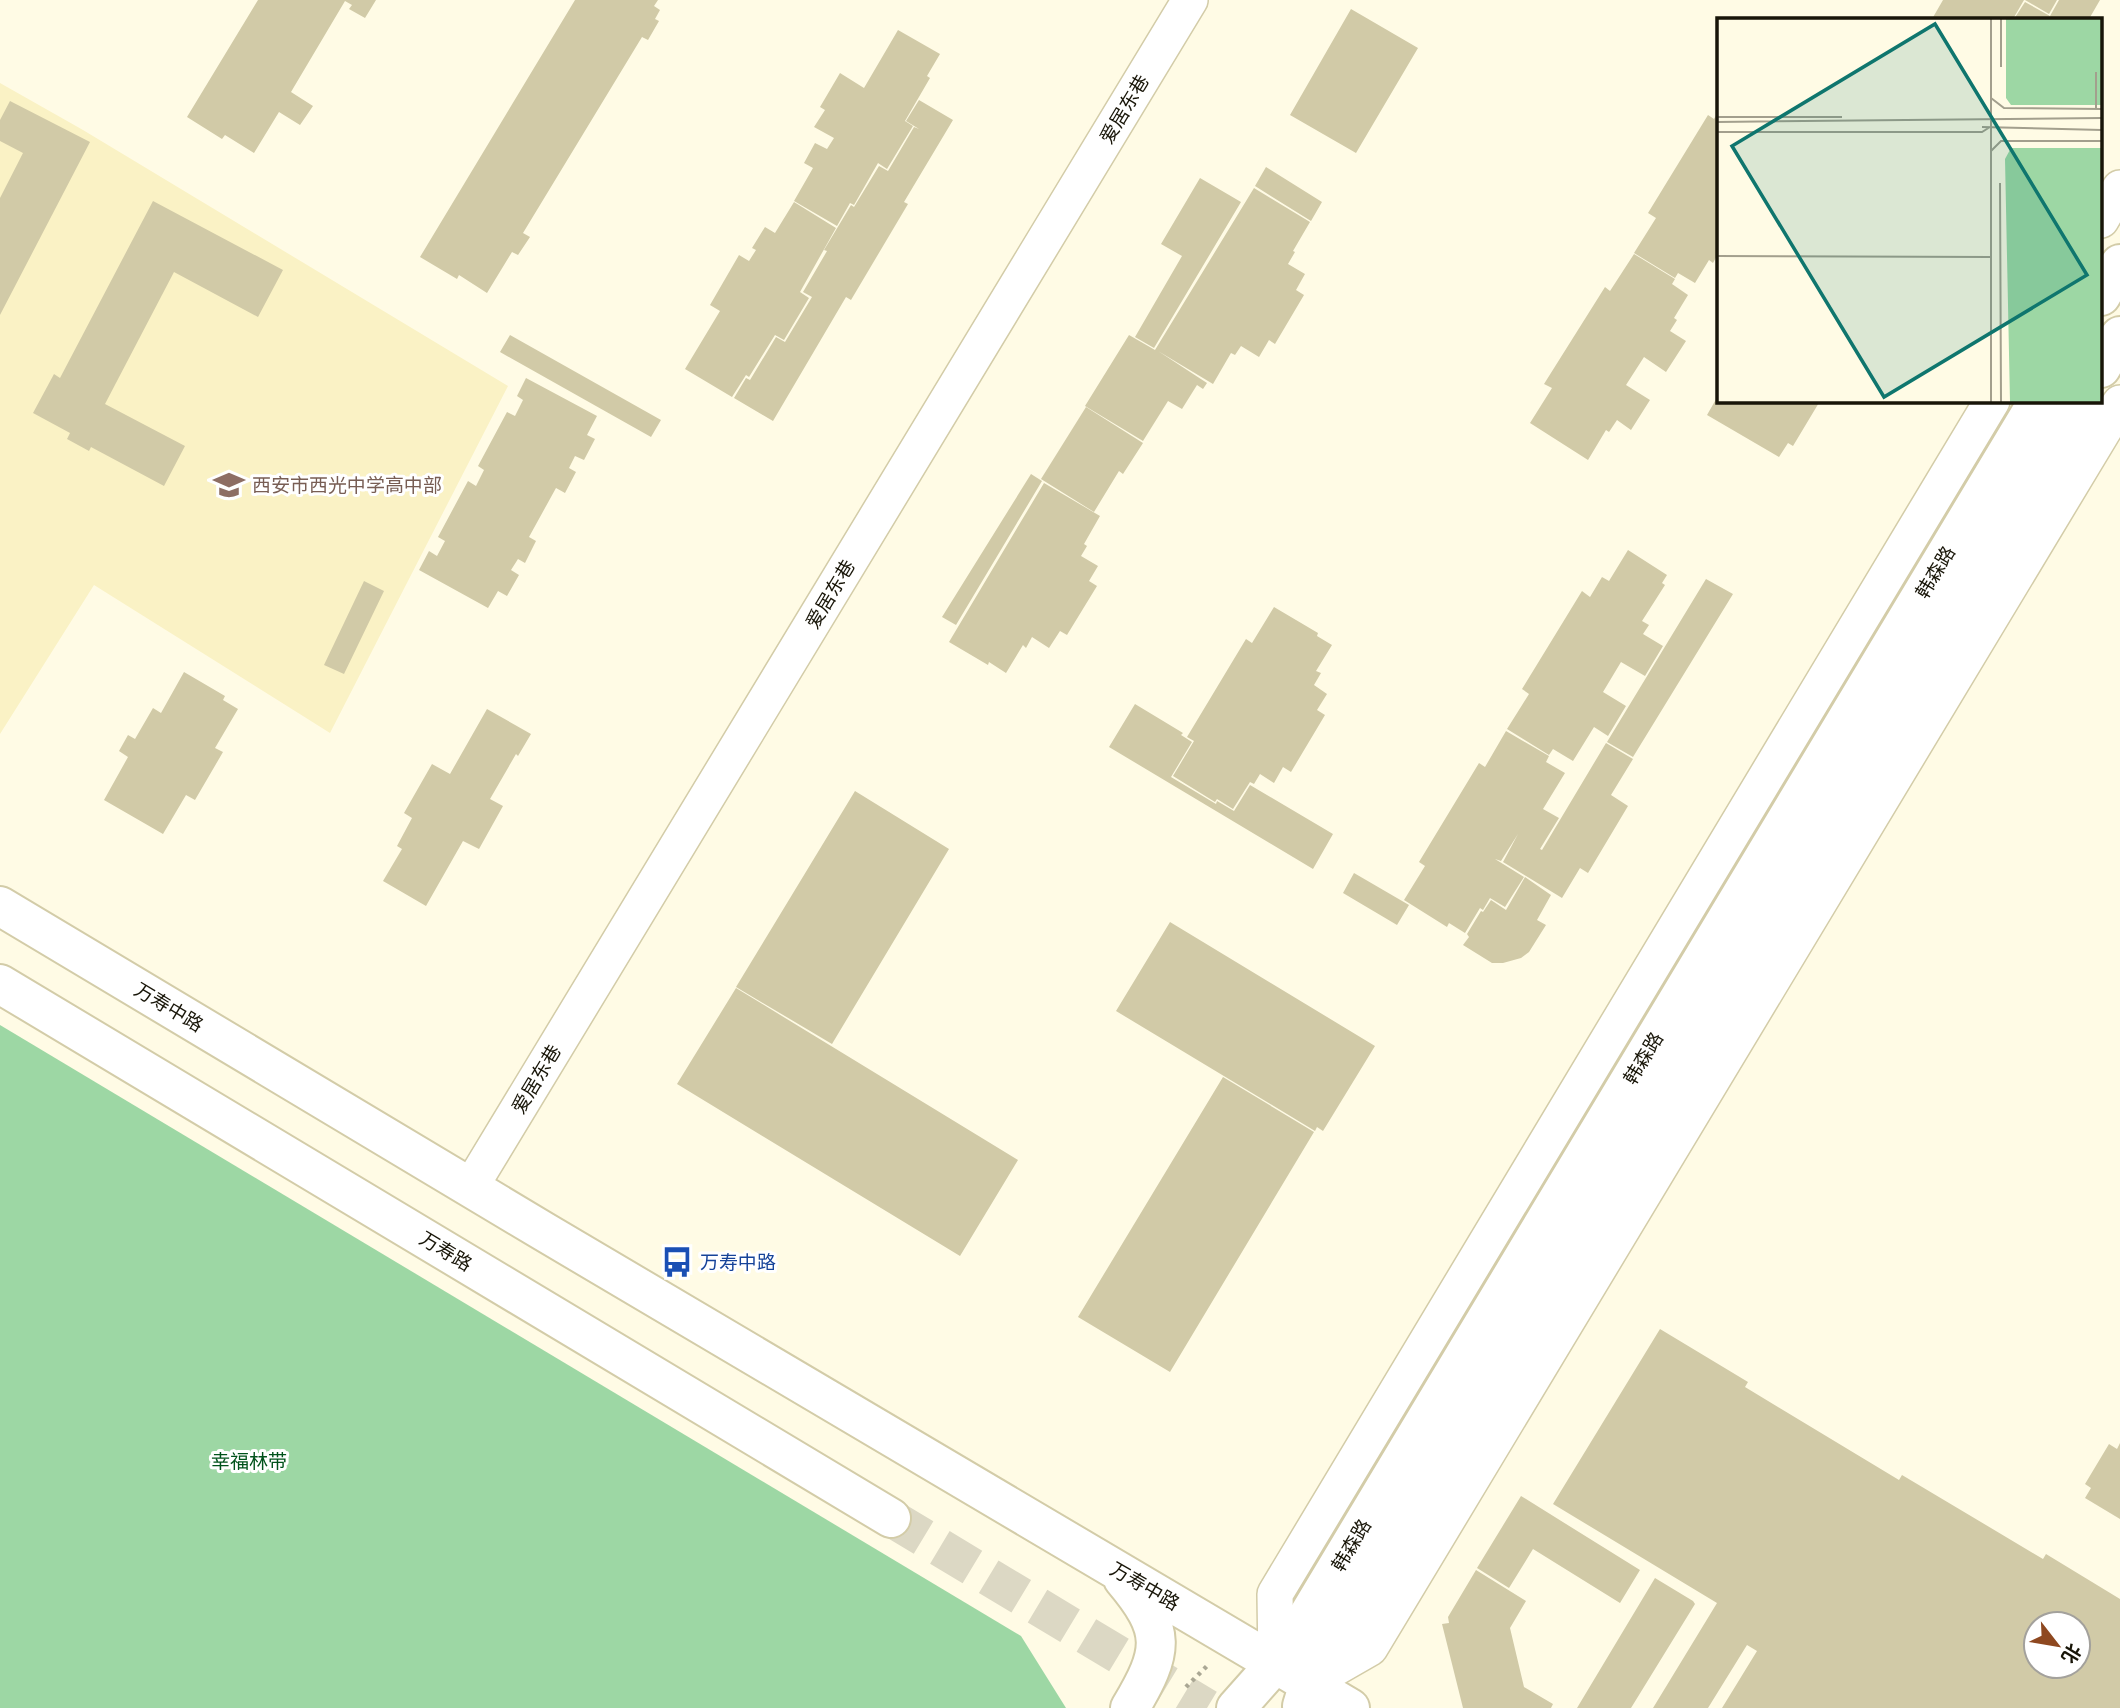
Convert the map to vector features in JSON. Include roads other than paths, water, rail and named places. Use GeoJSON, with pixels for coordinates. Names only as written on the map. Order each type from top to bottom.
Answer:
{"type":"FeatureCollection","features":[{"type":"Feature","properties":{"kind":"main road"},"geometry":{"type":"LineString","coordinates":[[2102,294],[2120,264]]}},
{"type":"Feature","properties":{"kind":"main road"},"geometry":{"type":"LineString","coordinates":[[2102,366],[2120,335]]}},
{"type":"Feature","properties":{"kind":"main road","name":"韩森路"},"geometry":{"type":"LineString","coordinates":[[1236,1708],[1276,1663],[1309,1614],[2037,402]]}},
{"type":"Feature","properties":{"kind":"main road","name":"韩森路"},"geometry":{"type":"LineString","coordinates":[[1305,1695],[2080,402]]}},
{"type":"Feature","properties":{"kind":"main road","name":"万寿中路"},"geometry":{"type":"LineString","coordinates":[[0,906],[470,1188],[1276,1663],[1305,1695],[1350,1708]]}},
{"type":"Feature","properties":{"kind":"main road","name":"万寿路"},"geometry":{"type":"LineString","coordinates":[[0,984],[891,1518]]}},
{"type":"Feature","properties":{"kind":"main road"},"geometry":{"type":"LineString","coordinates":[[1114,1567],[1144,1604],[1156,1630],[1156,1653],[1148,1678],[1130,1708]]}},
{"type":"Feature","properties":{"kind":"street","name":"爱居东巷"},"geometry":{"type":"LineString","coordinates":[[470,1188],[1190,0]]}},
{"type":"Feature","properties":{"kind":"street"},"geometry":{"type":"LineString","coordinates":[[2102,217],[2120,187]]}},
{"type":"Feature","properties":{"kind":"street"},"geometry":{"type":"LineString","coordinates":[[1276,1663],[1275,1594],[1991,402]]}},
{"type":"Feature","properties":{"kind":"street"},"geometry":{"type":"LineString","coordinates":[[1305,1695],[1370,1648],[2120,403]]}},
{"type":"Feature","properties":{"kind":"tunnel"},"geometry":{"type":"LineString","coordinates":[[891,1518],[1207,1708]]}},
{"type":"Feature","properties":{"kind":"place","name":"西安市西光中学高中部"},"geometry":{"type":"Point","coordinates":[229,485]}},
{"type":"Feature","properties":{"kind":"place","name":"万寿中路"},"geometry":{"type":"Point","coordinates":[677,1262]}},
{"type":"Feature","properties":{"kind":"park label","name":"幸福林带"},"geometry":{"type":"Point","coordinates":[249,1461]}}]}
